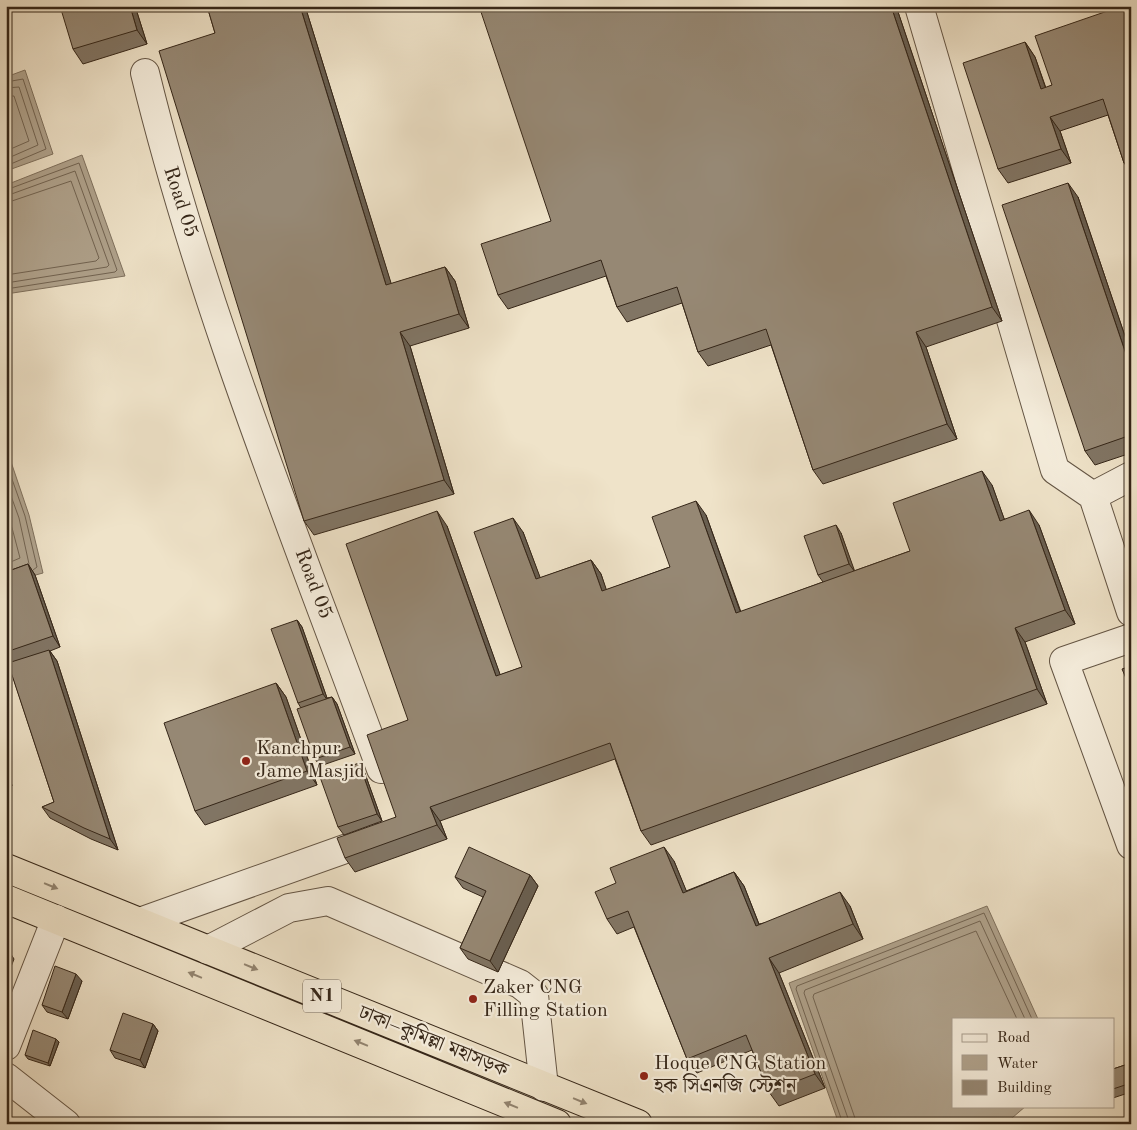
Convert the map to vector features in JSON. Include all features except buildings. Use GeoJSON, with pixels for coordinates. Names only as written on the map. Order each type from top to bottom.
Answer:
{"type":"FeatureCollection","features":[{"type":"Feature","properties":{"kind":"highway","name":"ঢাকা–কুমিল্লা মহাসড়ক"},"geometry":{"type":"LineString","coordinates":[[6,868],[638,1124]]}},
{"type":"Feature","properties":{"kind":"highway","name":"ঢাকা–কুমিল্লা মহাসড়ক"},"geometry":{"type":"LineString","coordinates":[[6,899],[557,1124]]}},
{"type":"Feature","properties":{"kind":"street"},"geometry":{"type":"LineString","coordinates":[[919,6],[1055,470],[1093,496],[1131,612]]}},
{"type":"Feature","properties":{"kind":"street","name":"Road 05"},"geometry":{"type":"LineString","coordinates":[[145,73],[164,153],[240,392],[389,791]]}},
{"type":"Feature","properties":{"kind":"street"},"geometry":{"type":"LineString","coordinates":[[1093,496],[1131,476]]}},
{"type":"Feature","properties":{"kind":"street"},"geometry":{"type":"LineString","coordinates":[[1131,638],[1064,661],[1131,845]]}},
{"type":"Feature","properties":{"kind":"street"},"geometry":{"type":"LineString","coordinates":[[140,922],[403,828]]}},
{"type":"Feature","properties":{"kind":"street"},"geometry":{"type":"LineString","coordinates":[[208,950],[289,908],[328,901],[520,984],[534,995],[544,1087]]}},
{"type":"Feature","properties":{"kind":"street"},"geometry":{"type":"LineString","coordinates":[[6,1046],[56,920]]}},
{"type":"Feature","properties":{"kind":"street"},"geometry":{"type":"LineString","coordinates":[[6,1076],[66,1124]]}},
{"type":"Feature","properties":{"kind":"water"},"geometry":{"type":"Polygon","coordinates":[[[25,70],[53,154],[6,171],[6,77],[25,70]]]}},
{"type":"Feature","properties":{"kind":"water"},"geometry":{"type":"Polygon","coordinates":[[[82,155],[125,276],[6,294],[6,185],[82,155]]]}},
{"type":"Feature","properties":{"kind":"water"},"geometry":{"type":"Polygon","coordinates":[[[6,447],[29,515],[43,573],[6,583],[6,447]]]}},
{"type":"Feature","properties":{"kind":"water"},"geometry":{"type":"Polygon","coordinates":[[[987,906],[1038,1018],[952,1018],[952,1108],[1024,1108],[1005,1124],[839,1124],[789,983],[987,906]]]}},
{"type":"Feature","properties":{"kind":"place","name":"Kanchpur Jame Masjid"},"geometry":{"type":"Point","coordinates":[246,761]}},
{"type":"Feature","properties":{"kind":"place","name":"Zaker CNG Filling Station"},"geometry":{"type":"Point","coordinates":[473,999]}},
{"type":"Feature","properties":{"kind":"place","name":"Hoque CNG Station হক সিএনজি স্টেশন"},"geometry":{"type":"Point","coordinates":[644,1076]}}]}
